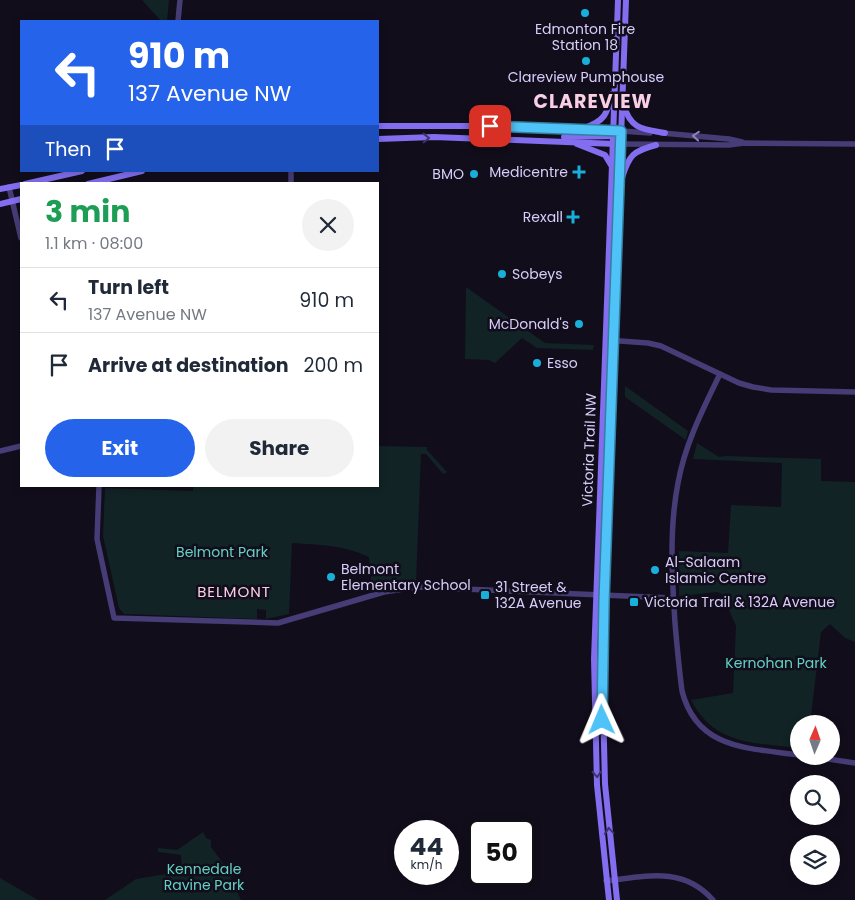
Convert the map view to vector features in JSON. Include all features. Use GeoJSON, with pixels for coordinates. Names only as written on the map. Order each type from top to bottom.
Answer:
{"type":"FeatureCollection","features":[{"type":"Feature","properties":{"kind":"main road","name":"Victoria Trail NW"},"geometry":{"type":"LineString","coordinates":[[608,900],[600,818],[594,720],[596,595],[618,0]]}},
{"type":"Feature","properties":{"kind":"main road","name":"Victoria Trail NW"},"geometry":{"type":"LineString","coordinates":[[617,900],[608,817],[602,720],[604,595],[626,0]]}},
{"type":"Feature","properties":{"kind":"main road"},"geometry":{"type":"LineString","coordinates":[[580,130],[593,125],[604,117],[615,81]]}},
{"type":"Feature","properties":{"kind":"main road"},"geometry":{"type":"LineString","coordinates":[[622,97],[627,116],[634,125],[639,128],[665,133]]}},
{"type":"Feature","properties":{"kind":"main road"},"geometry":{"type":"LineString","coordinates":[[379,126],[477,126],[580,130],[613,137],[621,144]]}},
{"type":"Feature","properties":{"kind":"main road"},"geometry":{"type":"LineString","coordinates":[[379,139],[434,137],[571,142],[613,137],[621,131]]}},
{"type":"Feature","properties":{"kind":"main road"},"geometry":{"type":"LineString","coordinates":[[520,140],[613,137]]}},
{"type":"Feature","properties":{"kind":"main road"},"geometry":{"type":"LineString","coordinates":[[571,142],[605,154],[612,166]]}},
{"type":"Feature","properties":{"kind":"main road"},"geometry":{"type":"LineString","coordinates":[[619,186],[631,156],[641,149],[656,145]]}},
{"type":"Feature","properties":{"kind":"main road"},"geometry":{"type":"LineString","coordinates":[[34,182],[78,172]]}},
{"type":"Feature","properties":{"kind":"main road"},"geometry":{"type":"LineString","coordinates":[[96,182],[138,172]]}},
{"type":"Feature","properties":{"kind":"main road"},"geometry":{"type":"LineString","coordinates":[[0,190],[20,185]]}},
{"type":"Feature","properties":{"kind":"main road"},"geometry":{"type":"LineString","coordinates":[[0,204],[20,199]]}},
{"type":"Feature","properties":{"kind":"street"},"geometry":{"type":"LineString","coordinates":[[178,20],[180,0]]}},
{"type":"Feature","properties":{"kind":"street"},"geometry":{"type":"LineString","coordinates":[[621,131],[729,138],[744,143]]}},
{"type":"Feature","properties":{"kind":"street"},"geometry":{"type":"LineString","coordinates":[[621,144],[855,144]]}},
{"type":"Feature","properties":{"kind":"street"},"geometry":{"type":"LineString","coordinates":[[9,187],[20,233]]}},
{"type":"Feature","properties":{"kind":"street"},"geometry":{"type":"LineString","coordinates":[[606,340],[648,343],[661,346],[720,374],[746,385],[762,389],[855,392]]}},
{"type":"Feature","properties":{"kind":"street"},"geometry":{"type":"LineString","coordinates":[[720,374],[694,429],[678,482],[673,529],[673,598],[682,691],[686,706],[707,733],[728,744],[790,754]]}},
{"type":"Feature","properties":{"kind":"street"},"geometry":{"type":"LineString","coordinates":[[0,451],[20,446]]}},
{"type":"Feature","properties":{"kind":"street"},"geometry":{"type":"LineString","coordinates":[[98,487],[97,539],[114,618],[276,623],[384,592],[411,588],[673,598]]}},
{"type":"Feature","properties":{"kind":"street"},"geometry":{"type":"LineString","coordinates":[[840,761],[855,763]]}},
{"type":"Feature","properties":{"kind":"street"},"geometry":{"type":"LineString","coordinates":[[606,880],[647,875],[676,877],[698,887],[713,900]]}},
{"type":"Feature","properties":{"kind":"green space"},"geometry":{"type":"Polygon","coordinates":[[[142,0],[169,0],[167,20],[160,20],[142,0]]]}},
{"type":"Feature","properties":{"kind":"green space"},"geometry":{"type":"Polygon","coordinates":[[[466,287],[545,343],[594,345],[593,350],[537,348],[522,338],[495,363],[489,360],[465,359],[466,287]]]}},
{"type":"Feature","properties":{"kind":"green space"},"geometry":{"type":"Polygon","coordinates":[[[625,386],[688,431],[686,440],[625,397],[625,386]]]}},
{"type":"Feature","properties":{"kind":"green space","name":"Kernohan Park"},"geometry":{"type":"Polygon","coordinates":[[[697,443],[719,457],[821,459],[821,481],[855,482],[855,642],[845,638],[830,624],[821,632],[811,715],[790,715],[790,747],[737,739],[724,734],[712,726],[701,715],[691,700],[733,693],[736,626],[722,594],[717,592],[679,596],[679,551],[728,553],[731,505],[781,507],[782,463],[693,459],[697,443]]]}},
{"type":"Feature","properties":{"kind":"green space","name":"Belmont Park"},"geometry":{"type":"Polygon","coordinates":[[[379,446],[427,447],[427,450],[447,472],[443,474],[426,454],[421,454],[416,582],[372,592],[369,557],[341,548],[292,543],[289,614],[266,619],[266,610],[257,609],[257,619],[124,614],[119,608],[103,536],[105,488],[193,491],[193,487],[379,487],[379,446]]]}},
{"type":"Feature","properties":{"kind":"green space","name":"Kennedale Ravine Park"},"geometry":{"type":"Polygon","coordinates":[[[203,832],[206,838],[211,840],[211,847],[225,866],[241,900],[105,900],[136,879],[178,872],[182,868],[181,855],[158,852],[158,848],[177,850],[203,832]]]}},
{"type":"Feature","properties":{"kind":"green space"},"geometry":{"type":"Polygon","coordinates":[[[0,878],[38,900],[0,900],[0,878]]]}},
{"type":"Feature","properties":{"kind":"place","name":"Edmonton Fire Station 18"},"geometry":{"type":"Point","coordinates":[585,13]}},
{"type":"Feature","properties":{"kind":"place","name":"Clareview Pumphouse"},"geometry":{"type":"Point","coordinates":[586,61]}},
{"type":"Feature","properties":{"kind":"place","name":"Medicentre"},"geometry":{"type":"Point","coordinates":[579,172]}},
{"type":"Feature","properties":{"kind":"place","name":"BMO"},"geometry":{"type":"Point","coordinates":[474,174]}},
{"type":"Feature","properties":{"kind":"place","name":"Rexall"},"geometry":{"type":"Point","coordinates":[573,217]}},
{"type":"Feature","properties":{"kind":"place","name":"Sobeys"},"geometry":{"type":"Point","coordinates":[502,274]}},
{"type":"Feature","properties":{"kind":"place","name":"McDonald's"},"geometry":{"type":"Point","coordinates":[579,324]}},
{"type":"Feature","properties":{"kind":"place","name":"Esso"},"geometry":{"type":"Point","coordinates":[537,363]}},
{"type":"Feature","properties":{"kind":"place","name":"Al-Salaam Islamic Centre"},"geometry":{"type":"Point","coordinates":[655,570]}},
{"type":"Feature","properties":{"kind":"place","name":"Belmont Elementary School"},"geometry":{"type":"Point","coordinates":[331,577]}},
{"type":"Feature","properties":{"kind":"place","name":"31 Street & 132A Avenue"},"geometry":{"type":"Point","coordinates":[485,595]}},
{"type":"Feature","properties":{"kind":"place","name":"Victoria Trail & 132A Avenue"},"geometry":{"type":"Point","coordinates":[634,602]}},
{"type":"Feature","properties":{"kind":"district","name":"CLAREVIEW"},"geometry":{"type":"Point","coordinates":[593,101]}},
{"type":"Feature","properties":{"kind":"district","name":"BELMONT"},"geometry":{"type":"Point","coordinates":[234,591]}},
{"type":"Feature","properties":{"kind":"route"},"geometry":{"type":"LineString","coordinates":[[490,126],[621,131],[602,662],[602,720]]}}]}
